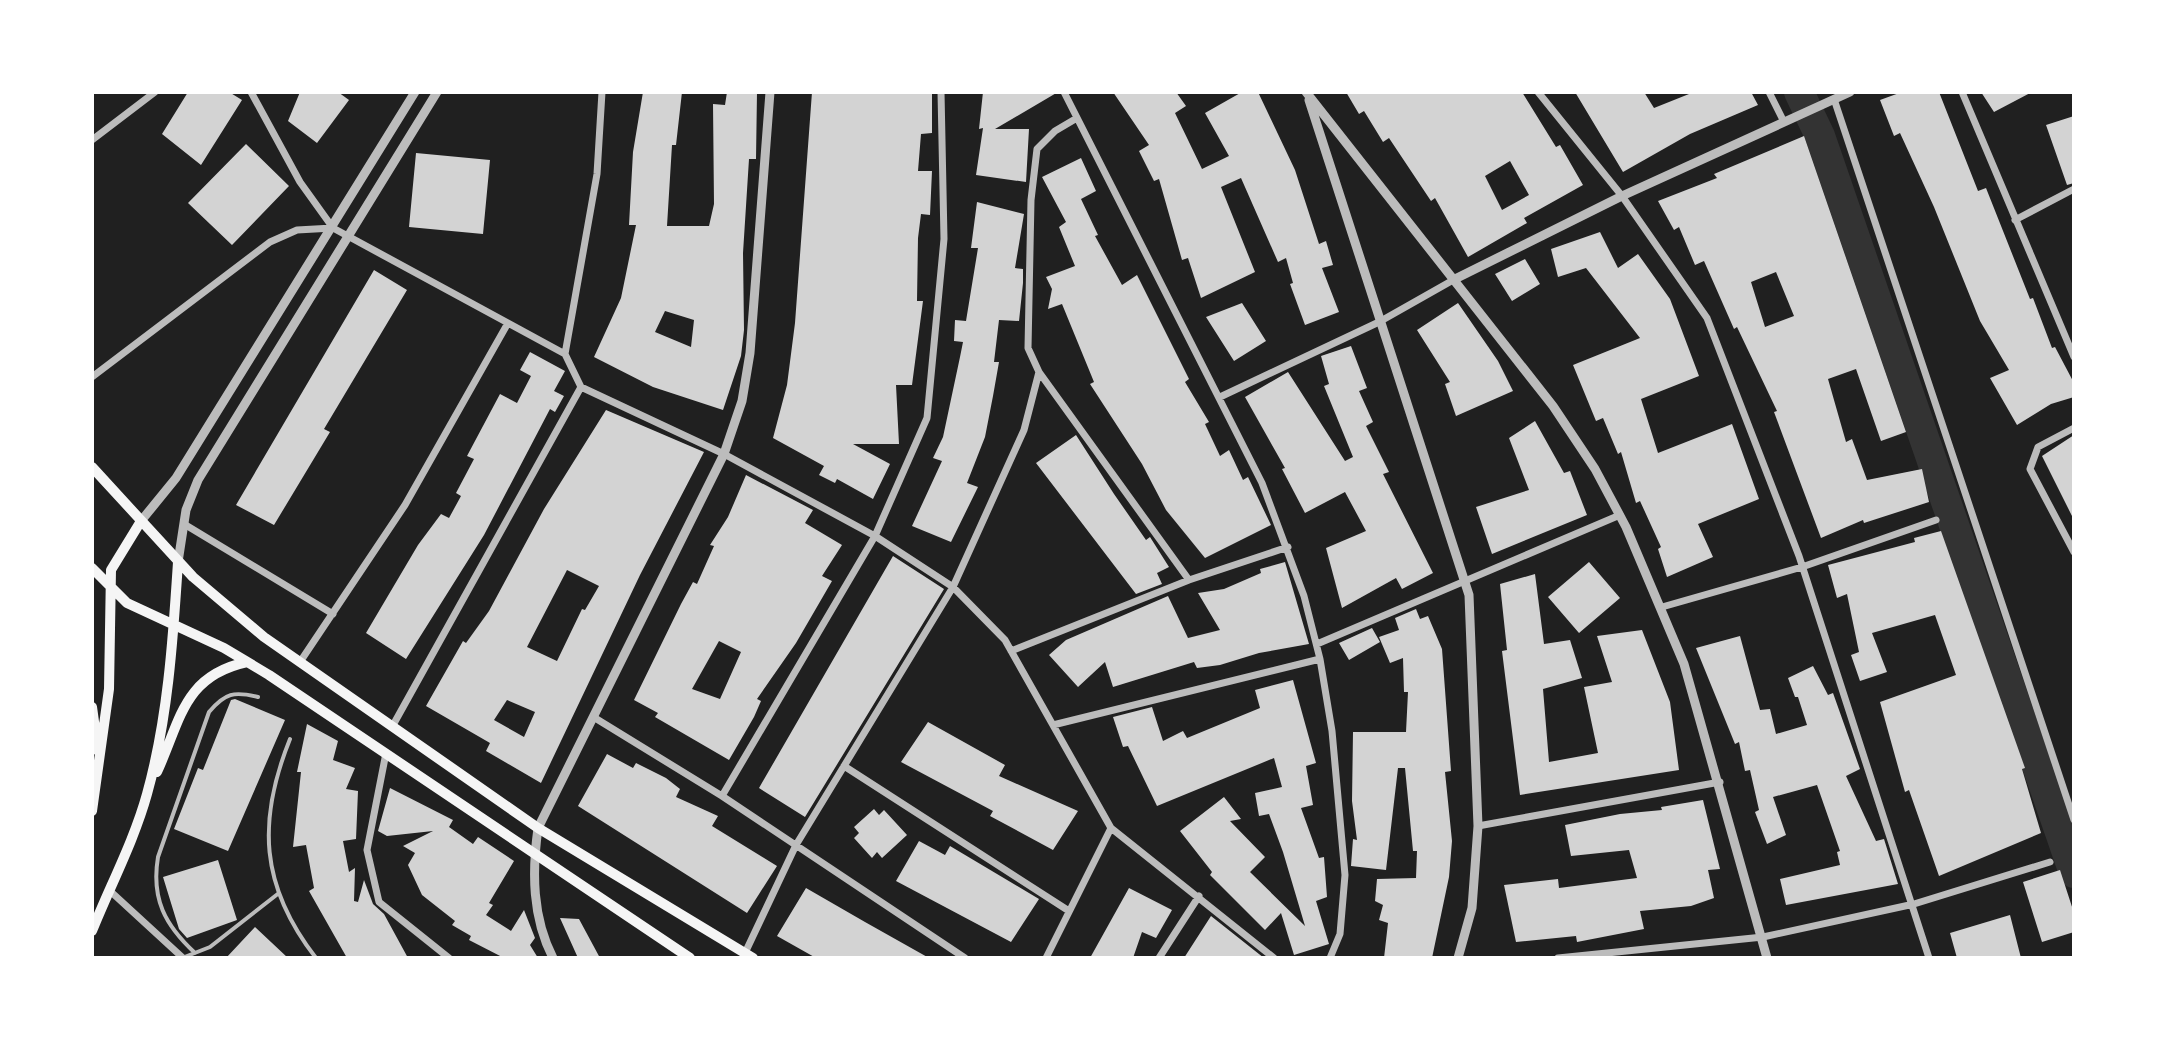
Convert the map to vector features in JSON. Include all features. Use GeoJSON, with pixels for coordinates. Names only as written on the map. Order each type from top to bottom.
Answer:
{"type":"FeatureCollection","features":[{"type":"Feature","properties":{"kind":"main road"},"geometry":{"type":"LineString","coordinates":[[92,467],[203,587],[300,662],[538,828],[749,956]]}},
{"type":"Feature","properties":{"kind":"main road"},"geometry":{"type":"LineString","coordinates":[[92,811],[109,689],[110,588],[114,562],[141,521]]}},
{"type":"Feature","properties":{"kind":"main road"},"geometry":{"type":"LineString","coordinates":[[147,792],[157,751],[178,562]]}},
{"type":"Feature","properties":{"kind":"main road"},"geometry":{"type":"LineString","coordinates":[[92,568],[127,603],[247,662],[387,752],[690,958]]}},
{"type":"Feature","properties":{"kind":"main road"},"geometry":{"type":"LineString","coordinates":[[92,931],[147,792],[195,688],[226,666],[247,662]]}},
{"type":"Feature","properties":{"kind":"main road"},"geometry":{"type":"LineString","coordinates":[[92,707],[100,765]]}},
{"type":"Feature","properties":{"kind":"street"},"geometry":{"type":"LineString","coordinates":[[92,140],[155,92]]}},
{"type":"Feature","properties":{"kind":"street"},"geometry":{"type":"LineString","coordinates":[[251,92],[300,182],[333,228],[565,354],[581,387],[724,454],[875,536],[953,587],[1005,640],[1111,828],[1274,958]]}},
{"type":"Feature","properties":{"kind":"street"},"geometry":{"type":"LineString","coordinates":[[141,521],[176,478],[415,92]]}},
{"type":"Feature","properties":{"kind":"street"},"geometry":{"type":"LineString","coordinates":[[178,562],[184,524],[198,480],[437,92]]}},
{"type":"Feature","properties":{"kind":"street"},"geometry":{"type":"LineString","coordinates":[[565,354],[597,174],[602,92]]}},
{"type":"Feature","properties":{"kind":"street"},"geometry":{"type":"LineString","coordinates":[[553,958],[538,915],[535,854],[538,828],[724,454],[742,401],[750,353],[770,92]]}},
{"type":"Feature","properties":{"kind":"street"},"geometry":{"type":"LineString","coordinates":[[722,796],[875,536],[927,418],[944,239],[941,92]]}},
{"type":"Feature","properties":{"kind":"street"},"geometry":{"type":"LineString","coordinates":[[1064,92],[1220,397],[1262,483],[1288,547],[1317,644],[1339,790],[1345,875],[1340,934],[1330,958]]}},
{"type":"Feature","properties":{"kind":"street"},"geometry":{"type":"LineString","coordinates":[[1306,92],[1553,406],[1595,469],[1620,515],[1684,664],[1720,782],[1767,958]]}},
{"type":"Feature","properties":{"kind":"street"},"geometry":{"type":"LineString","coordinates":[[1306,92],[1379,322],[1466,578],[1473,616],[1478,826],[1472,908],[1458,958]]}},
{"type":"Feature","properties":{"kind":"street"},"geometry":{"type":"LineString","coordinates":[[1538,92],[1622,196],[1707,318],[1802,567],[1914,904],[1929,958]]}},
{"type":"Feature","properties":{"kind":"street"},"geometry":{"type":"LineString","coordinates":[[1769,92],[1786,121]]}},
{"type":"Feature","properties":{"kind":"street"},"geometry":{"type":"LineString","coordinates":[[1220,397],[1379,322],[1455,279],[1622,196],[1850,92]]}},
{"type":"Feature","properties":{"kind":"street"},"geometry":{"type":"LineString","coordinates":[[1962,92],[2074,357]]}},
{"type":"Feature","properties":{"kind":"street"},"geometry":{"type":"LineString","coordinates":[[1834,99],[2074,820]]}},
{"type":"Feature","properties":{"kind":"street"},"geometry":{"type":"LineString","coordinates":[[1077,118],[1055,131],[1037,149],[1031,200],[1028,348],[1039,372],[1189,580]]}},
{"type":"Feature","properties":{"kind":"street"},"geometry":{"type":"LineString","coordinates":[[2015,220],[2074,189]]}},
{"type":"Feature","properties":{"kind":"street"},"geometry":{"type":"LineString","coordinates":[[92,377],[270,242],[297,230],[333,228]]}},
{"type":"Feature","properties":{"kind":"street"},"geometry":{"type":"LineString","coordinates":[[300,662],[405,505],[508,323]]}},
{"type":"Feature","properties":{"kind":"street"},"geometry":{"type":"LineString","coordinates":[[749,956],[796,845],[953,587],[1024,430],[1039,372]]}},
{"type":"Feature","properties":{"kind":"street"},"geometry":{"type":"LineString","coordinates":[[392,727],[581,387]]}},
{"type":"Feature","properties":{"kind":"street"},"geometry":{"type":"LineString","coordinates":[[2074,428],[2038,447],[2030,469],[2074,552]]}},
{"type":"Feature","properties":{"kind":"street"},"geometry":{"type":"LineString","coordinates":[[1317,644],[1620,515]]}},
{"type":"Feature","properties":{"kind":"street"},"geometry":{"type":"LineString","coordinates":[[1662,607],[1802,567],[1936,520]]}},
{"type":"Feature","properties":{"kind":"street"},"geometry":{"type":"LineString","coordinates":[[184,524],[333,614]]}},
{"type":"Feature","properties":{"kind":"street"},"geometry":{"type":"LineString","coordinates":[[1011,651],[1189,580],[1288,547]]}},
{"type":"Feature","properties":{"kind":"street"},"geometry":{"type":"LineString","coordinates":[[1053,725],[1320,659]]}},
{"type":"Feature","properties":{"kind":"street"},"geometry":{"type":"LineString","coordinates":[[595,718],[722,796],[965,958]]}},
{"type":"Feature","properties":{"kind":"street"},"geometry":{"type":"LineString","coordinates":[[387,752],[367,850],[379,902],[449,958]]}},
{"type":"Feature","properties":{"kind":"street"},"geometry":{"type":"LineString","coordinates":[[844,766],[1069,911]]}},
{"type":"Feature","properties":{"kind":"street"},"geometry":{"type":"LineString","coordinates":[[1478,826],[1720,782]]}},
{"type":"Feature","properties":{"kind":"street"},"geometry":{"type":"LineString","coordinates":[[1046,958],[1111,828]]}},
{"type":"Feature","properties":{"kind":"street"},"geometry":{"type":"LineString","coordinates":[[1558,958],[1763,937],[1914,904],[2050,862]]}},
{"type":"Feature","properties":{"kind":"street"},"geometry":{"type":"LineString","coordinates":[[109,890],[182,958]]}},
{"type":"Feature","properties":{"kind":"street"},"geometry":{"type":"LineString","coordinates":[[1159,958],[1199,896]]}},
{"type":"Feature","properties":{"kind":"street"},"geometry":{"type":"LineString","coordinates":[[431,958],[437,949]]}},
{"type":"Feature","properties":{"kind":"lane"},"geometry":{"type":"LineString","coordinates":[[195,953],[178,937],[163,915],[155,881],[158,857],[209,712],[223,696],[239,693],[258,697]]}},
{"type":"Feature","properties":{"kind":"lane"},"geometry":{"type":"LineString","coordinates":[[290,739],[274,781],[266,837],[279,893],[316,958]]}},
{"type":"Feature","properties":{"kind":"lane"},"geometry":{"type":"LineString","coordinates":[[182,958],[210,947],[279,893]]}},
{"type":"Feature","properties":{"kind":"shaded area"},"geometry":{"type":"Polygon","coordinates":[[[92,92],[2074,92],[2074,958],[92,958],[92,92]]]}},
{"type":"Feature","properties":{"kind":"building"},"geometry":{"type":"Polygon","coordinates":[[[188,92],[229,92],[242,100],[201,165],[162,134],[188,92]]]}},
{"type":"Feature","properties":{"kind":"building"},"geometry":{"type":"Polygon","coordinates":[[[300,92],[338,92],[349,100],[317,143],[288,121],[300,92]]]}},
{"type":"Feature","properties":{"kind":"building"},"geometry":{"type":"Polygon","coordinates":[[[643,92],[682,92],[676,145],[672,145],[667,226],[709,226],[714,204],[713,104],[725,105],[727,92],[757,92],[756,159],[749,159],[743,253],[744,330],[741,356],[723,410],[653,387],[594,357],[621,298],[636,225],[629,225],[633,152],[643,92]],[[665,311],[655,332],[691,347],[694,320],[665,311]]]}},
{"type":"Feature","properties":{"kind":"building"},"geometry":{"type":"Polygon","coordinates":[[[812,92],[932,92],[932,133],[921,134],[918,171],[932,171],[930,215],[921,214],[918,238],[917,301],[923,301],[912,385],[896,385],[899,444],[853,444],[890,464],[873,499],[837,479],[835,483],[819,475],[824,466],[773,438],[787,385],[795,323],[812,92]]]}},
{"type":"Feature","properties":{"kind":"building"},"geometry":{"type":"Polygon","coordinates":[[[983,92],[1058,92],[995,129],[1029,129],[1026,182],[976,175],[983,128],[979,129],[983,92]]]}},
{"type":"Feature","properties":{"kind":"building"},"geometry":{"type":"Polygon","coordinates":[[[1113,92],[1176,92],[1186,106],[1175,113],[1202,169],[1229,156],[1205,113],[1242,92],[1258,92],[1295,170],[1319,244],[1326,241],[1333,265],[1322,268],[1339,312],[1305,325],[1290,284],[1293,283],[1286,258],[1278,262],[1241,178],[1221,187],[1255,272],[1201,298],[1188,258],[1182,260],[1159,179],[1154,181],[1139,151],[1149,145],[1113,92]]]}},
{"type":"Feature","properties":{"kind":"building"},"geometry":{"type":"Polygon","coordinates":[[[1346,92],[1522,92],[1556,147],[1560,145],[1583,185],[1524,218],[1527,223],[1468,257],[1435,198],[1431,201],[1389,138],[1383,142],[1364,111],[1359,114],[1346,92]],[[1510,161],[1485,176],[1502,210],[1529,195],[1510,161]]]}},
{"type":"Feature","properties":{"kind":"building"},"geometry":{"type":"Polygon","coordinates":[[[1575,92],[1644,92],[1654,108],[1694,92],[1751,92],[1758,105],[1690,134],[1623,172],[1575,92]]]}},
{"type":"Feature","properties":{"kind":"building"},"geometry":{"type":"Polygon","coordinates":[[[1902,92],[1939,92],[1978,191],[1986,188],[2052,348],[2055,347],[2074,383],[2074,397],[2051,404],[2017,425],[1990,378],[2009,370],[1980,321],[1934,207],[1900,133],[1894,136],[1880,100],[1902,92]]]}},
{"type":"Feature","properties":{"kind":"building"},"geometry":{"type":"Polygon","coordinates":[[[1981,92],[2032,92],[1994,112],[1981,92]]]}},
{"type":"Feature","properties":{"kind":"building"},"geometry":{"type":"Polygon","coordinates":[[[2074,116],[2074,183],[2067,185],[2046,125],[2074,116]]]}},
{"type":"Feature","properties":{"kind":"building"},"geometry":{"type":"Polygon","coordinates":[[[1804,136],[1906,432],[1881,441],[1856,369],[1828,379],[1846,442],[1852,439],[1867,480],[1922,469],[1929,502],[1864,523],[1863,520],[1821,538],[1774,412],[1777,411],[1737,327],[1734,329],[1704,261],[1695,265],[1679,227],[1674,230],[1658,201],[1717,178],[1714,174],[1804,136]],[[1776,272],[1751,282],[1765,327],[1794,316],[1776,272]]]}},
{"type":"Feature","properties":{"kind":"building"},"geometry":{"type":"Polygon","coordinates":[[[246,144],[289,186],[232,245],[188,203],[246,144]]]}},
{"type":"Feature","properties":{"kind":"building"},"geometry":{"type":"Polygon","coordinates":[[[416,153],[490,160],[483,234],[409,227],[416,153]]]}},
{"type":"Feature","properties":{"kind":"building"},"geometry":{"type":"Polygon","coordinates":[[[1081,158],[1096,191],[1081,199],[1098,235],[1095,236],[1122,285],[1137,275],[1189,379],[1185,382],[1209,422],[1205,424],[1220,456],[1229,450],[1243,480],[1248,477],[1271,525],[1205,558],[1166,510],[1142,464],[1090,384],[1094,382],[1062,304],[1048,309],[1052,289],[1046,277],[1075,266],[1059,227],[1066,222],[1042,177],[1081,158]]]}},
{"type":"Feature","properties":{"kind":"building"},"geometry":{"type":"Polygon","coordinates":[[[977,202],[1024,214],[1015,268],[1023,269],[1023,283],[1019,321],[999,320],[994,362],[999,362],[985,437],[967,483],[978,487],[951,542],[912,526],[942,461],[933,458],[943,437],[963,342],[954,341],[955,320],[966,321],[978,248],[971,248],[977,202]]]}},
{"type":"Feature","properties":{"kind":"building"},"geometry":{"type":"Polygon","coordinates":[[[1600,232],[1618,268],[1638,254],[1670,299],[1699,376],[1641,399],[1658,453],[1732,424],[1759,499],[1698,524],[1713,557],[1667,577],[1658,549],[1661,547],[1640,501],[1636,503],[1621,452],[1618,454],[1603,418],[1596,421],[1573,365],[1640,338],[1586,268],[1558,277],[1551,249],[1600,232]]]}},
{"type":"Feature","properties":{"kind":"building"},"geometry":{"type":"Polygon","coordinates":[[[1525,259],[1540,284],[1512,301],[1495,274],[1525,259]]]}},
{"type":"Feature","properties":{"kind":"building"},"geometry":{"type":"Polygon","coordinates":[[[374,270],[407,290],[324,429],[330,432],[274,525],[236,505],[374,270]]]}},
{"type":"Feature","properties":{"kind":"building"},"geometry":{"type":"Polygon","coordinates":[[[1242,303],[1266,341],[1234,361],[1206,317],[1242,303]]]}},
{"type":"Feature","properties":{"kind":"building"},"geometry":{"type":"Polygon","coordinates":[[[1458,303],[1498,361],[1513,391],[1456,416],[1445,384],[1450,382],[1417,330],[1458,303]]]}},
{"type":"Feature","properties":{"kind":"building"},"geometry":{"type":"Polygon","coordinates":[[[1351,346],[1367,388],[1359,391],[1373,422],[1366,426],[1389,472],[1383,474],[1433,573],[1402,589],[1396,578],[1342,608],[1326,548],[1366,531],[1345,492],[1305,513],[1282,469],[1285,468],[1245,397],[1288,372],[1345,461],[1353,457],[1324,386],[1329,384],[1321,356],[1351,346]]]}},
{"type":"Feature","properties":{"kind":"building"},"geometry":{"type":"Polygon","coordinates":[[[530,352],[565,371],[554,391],[564,396],[555,412],[550,409],[484,535],[406,659],[366,633],[418,545],[441,514],[449,518],[461,496],[456,493],[474,459],[467,456],[500,394],[517,403],[531,376],[520,370],[530,352]]]}},
{"type":"Feature","properties":{"kind":"building"},"geometry":{"type":"Polygon","coordinates":[[[606,410],[704,452],[640,575],[541,783],[486,751],[490,743],[426,706],[463,641],[466,643],[489,611],[544,509],[606,410]],[[567,570],[527,647],[557,661],[582,609],[585,610],[599,586],[567,570]],[[507,700],[494,720],[524,737],[535,712],[507,700]]]}},
{"type":"Feature","properties":{"kind":"building"},"geometry":{"type":"Polygon","coordinates":[[[1535,421],[1564,473],[1570,471],[1587,515],[1492,554],[1476,507],[1529,490],[1509,438],[1535,421]]]}},
{"type":"Feature","properties":{"kind":"building"},"geometry":{"type":"Polygon","coordinates":[[[1076,435],[1146,540],[1150,537],[1169,567],[1157,573],[1162,584],[1136,594],[1036,463],[1076,435]]]}},
{"type":"Feature","properties":{"kind":"building"},"geometry":{"type":"Polygon","coordinates":[[[2074,435],[2074,520],[2042,456],[2074,435]]]}},
{"type":"Feature","properties":{"kind":"building"},"geometry":{"type":"Polygon","coordinates":[[[746,475],[813,510],[805,523],[842,545],[822,576],[832,581],[796,643],[757,699],[761,701],[754,717],[729,760],[655,717],[658,713],[634,700],[681,604],[693,582],[697,584],[714,546],[710,545],[728,517],[746,475]],[[719,641],[692,689],[720,699],[741,652],[719,641]]]}},
{"type":"Feature","properties":{"kind":"building"},"geometry":{"type":"Polygon","coordinates":[[[1941,531],[2025,768],[2022,769],[2041,833],[1939,876],[1909,790],[1905,792],[1880,702],[1956,675],[1935,615],[1872,633],[1887,672],[1860,681],[1851,655],[1859,652],[1847,594],[1837,598],[1828,565],[1915,542],[1914,538],[1941,531]]]}},
{"type":"Feature","properties":{"kind":"building"},"geometry":{"type":"Polygon","coordinates":[[[893,556],[944,589],[805,817],[759,788],[893,556]]]}},
{"type":"Feature","properties":{"kind":"building"},"geometry":{"type":"Polygon","coordinates":[[[1285,562],[1309,644],[1259,653],[1220,665],[1197,668],[1194,662],[1113,687],[1105,662],[1078,687],[1049,655],[1066,640],[1168,596],[1188,638],[1220,630],[1198,593],[1224,589],[1261,573],[1260,569],[1285,562]]]}},
{"type":"Feature","properties":{"kind":"building"},"geometry":{"type":"Polygon","coordinates":[[[1589,562],[1620,598],[1579,633],[1548,597],[1589,562]]]}},
{"type":"Feature","properties":{"kind":"building"},"geometry":{"type":"Polygon","coordinates":[[[1535,574],[1544,644],[1570,640],[1582,678],[1543,689],[1549,762],[1598,753],[1584,687],[1612,682],[1597,636],[1642,630],[1670,702],[1679,770],[1520,795],[1502,651],[1507,650],[1500,584],[1535,574]]]}},
{"type":"Feature","properties":{"kind":"building"},"geometry":{"type":"Polygon","coordinates":[[[1416,609],[1420,619],[1428,616],[1442,649],[1451,771],[1445,772],[1452,841],[1449,877],[1432,958],[1384,958],[1388,923],[1379,920],[1383,905],[1375,901],[1377,879],[1416,878],[1417,851],[1413,851],[1405,768],[1398,768],[1386,870],[1351,866],[1353,839],[1357,840],[1352,801],[1353,732],[1406,732],[1408,692],[1404,692],[1403,658],[1390,663],[1379,637],[1399,630],[1395,618],[1416,609]]]}},
{"type":"Feature","properties":{"kind":"building"},"geometry":{"type":"Polygon","coordinates":[[[1372,628],[1380,642],[1349,660],[1339,643],[1372,628]]]}},
{"type":"Feature","properties":{"kind":"building"},"geometry":{"type":"Polygon","coordinates":[[[1740,636],[1760,710],[1770,709],[1776,734],[1807,725],[1788,678],[1813,666],[1828,695],[1833,693],[1860,769],[1846,776],[1876,841],[1884,839],[1898,884],[1786,905],[1780,879],[1840,865],[1837,852],[1840,851],[1817,785],[1773,797],[1786,835],[1767,844],[1755,812],[1759,810],[1750,770],[1745,771],[1739,742],[1735,744],[1696,648],[1740,636]]]}},
{"type":"Feature","properties":{"kind":"building"},"geometry":{"type":"Polygon","coordinates":[[[1293,680],[1316,763],[1306,766],[1313,805],[1301,808],[1319,858],[1324,857],[1327,897],[1316,901],[1329,944],[1294,955],[1281,913],[1265,930],[1210,875],[1212,872],[1180,831],[1224,797],[1241,819],[1230,821],[1265,857],[1250,872],[1305,926],[1269,814],[1259,816],[1255,793],[1282,787],[1274,758],[1157,806],[1128,746],[1123,747],[1113,717],[1152,707],[1163,741],[1183,731],[1187,738],[1260,708],[1255,690],[1293,680]]]}},
{"type":"Feature","properties":{"kind":"building"},"geometry":{"type":"Polygon","coordinates":[[[231,700],[285,720],[228,851],[174,829],[198,768],[203,770],[231,700]]]}},
{"type":"Feature","properties":{"kind":"building"},"geometry":{"type":"Polygon","coordinates":[[[928,722],[1005,765],[999,776],[1078,811],[1053,850],[990,816],[993,811],[901,762],[928,722]]]}},
{"type":"Feature","properties":{"kind":"building"},"geometry":{"type":"Polygon","coordinates":[[[307,724],[338,741],[333,760],[355,768],[346,789],[358,791],[356,839],[343,841],[349,872],[355,868],[354,901],[358,902],[364,880],[373,904],[384,914],[408,958],[347,958],[309,891],[314,888],[306,845],[293,847],[301,772],[297,772],[307,724]]]}},
{"type":"Feature","properties":{"kind":"building"},"geometry":{"type":"Polygon","coordinates":[[[607,754],[633,768],[636,763],[666,778],[680,789],[676,797],[718,816],[712,826],[777,866],[747,913],[578,806],[607,754]]]}},
{"type":"Feature","properties":{"kind":"building"},"geometry":{"type":"Polygon","coordinates":[[[390,788],[453,820],[449,827],[473,844],[478,837],[514,861],[489,903],[493,905],[486,915],[511,931],[524,910],[535,938],[530,945],[538,958],[504,958],[469,940],[471,936],[452,925],[455,921],[422,895],[408,865],[415,853],[403,846],[433,831],[387,836],[378,831],[390,788]]]}},
{"type":"Feature","properties":{"kind":"building"},"geometry":{"type":"Polygon","coordinates":[[[1703,800],[1720,869],[1708,870],[1714,898],[1691,906],[1640,911],[1644,929],[1577,942],[1576,936],[1516,942],[1504,885],[1558,879],[1559,888],[1637,878],[1629,850],[1571,856],[1565,825],[1620,814],[1662,810],[1661,807],[1703,800]]]}},
{"type":"Feature","properties":{"kind":"building"},"geometry":{"type":"Polygon","coordinates":[[[874,809],[879,815],[884,810],[907,835],[882,858],[877,852],[872,858],[854,838],[859,833],[854,827],[874,809]]]}},
{"type":"Feature","properties":{"kind":"building"},"geometry":{"type":"Polygon","coordinates":[[[919,841],[945,855],[950,846],[1039,899],[1011,942],[896,881],[919,841]]]}},
{"type":"Feature","properties":{"kind":"building"},"geometry":{"type":"Polygon","coordinates":[[[218,860],[237,920],[187,938],[179,929],[163,877],[218,860]]]}},
{"type":"Feature","properties":{"kind":"building"},"geometry":{"type":"Polygon","coordinates":[[[2060,870],[2074,913],[2074,932],[2042,942],[2023,882],[2060,870]]]}},
{"type":"Feature","properties":{"kind":"building"},"geometry":{"type":"Polygon","coordinates":[[[806,888],[929,958],[816,958],[777,936],[806,888]]]}},
{"type":"Feature","properties":{"kind":"building"},"geometry":{"type":"Polygon","coordinates":[[[1129,888],[1172,910],[1156,938],[1142,932],[1133,958],[1090,958],[1129,888]]]}},
{"type":"Feature","properties":{"kind":"building"},"geometry":{"type":"Polygon","coordinates":[[[2010,915],[2021,958],[1957,958],[1950,933],[2010,915]]]}},
{"type":"Feature","properties":{"kind":"building"},"geometry":{"type":"Polygon","coordinates":[[[1211,916],[1264,958],[1184,958],[1211,916]]]}},
{"type":"Feature","properties":{"kind":"building"},"geometry":{"type":"Polygon","coordinates":[[[560,918],[579,919],[600,958],[578,958],[560,918]]]}},
{"type":"Feature","properties":{"kind":"building"},"geometry":{"type":"Polygon","coordinates":[[[255,927],[288,958],[226,958],[255,927]]]}},
{"type":"Feature","properties":{"kind":"waterway"},"geometry":{"type":"LineString","coordinates":[[1799,92],[1820,136],[2074,873]]}}]}
